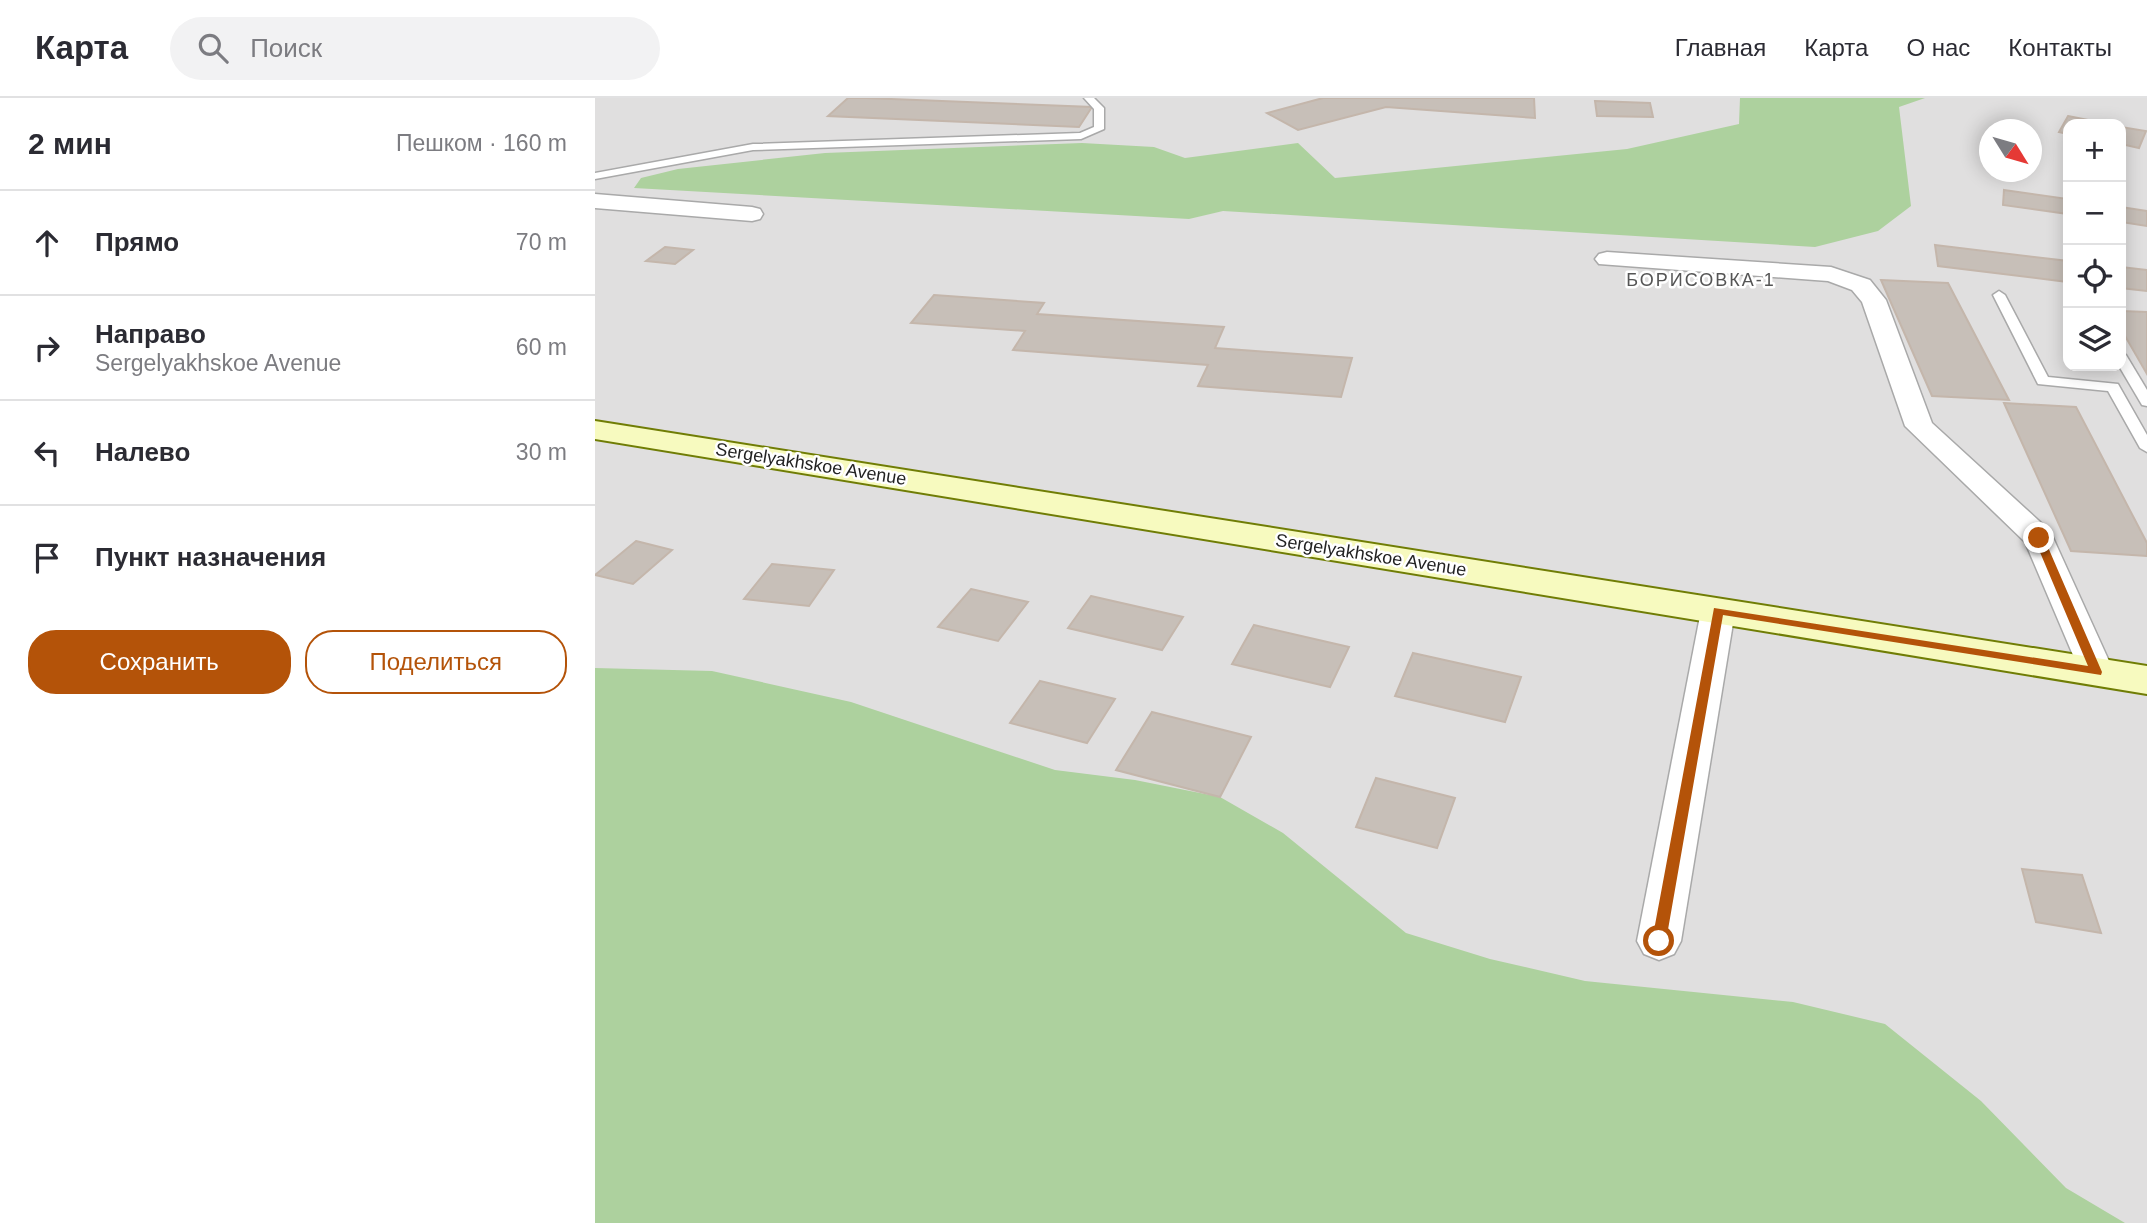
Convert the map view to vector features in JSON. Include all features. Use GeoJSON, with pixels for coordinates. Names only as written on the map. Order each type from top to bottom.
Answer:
{"type":"FeatureCollection","features":[{"type":"Feature","properties":{"kind":"main road","name":"Sergelyakhskoe Avenue"},"geometry":{"type":"LineString","coordinates":[[595,430],[2147,680]]}},
{"type":"Feature","properties":{"kind":"street"},"geometry":{"type":"LineString","coordinates":[[595,201],[752,214]]}},
{"type":"Feature","properties":{"kind":"street"},"geometry":{"type":"LineString","coordinates":[[1607,259],[1831,274],[1861,285],[1874,300],[1919,426],[2039,538],[2097,672]]}},
{"type":"Feature","properties":{"kind":"street"},"geometry":{"type":"LineString","coordinates":[[1659,941],[1718,611]]}},
{"type":"Feature","properties":{"kind":"lane"},"geometry":{"type":"LineString","coordinates":[[595,176],[753,148],[1081,135],[1099,129],[1099,108],[1089,98]]}},
{"type":"Feature","properties":{"kind":"lane"},"geometry":{"type":"LineString","coordinates":[[1999,295],[2043,381],[2113,387],[2147,449]]}},
{"type":"Feature","properties":{"kind":"lane"},"geometry":{"type":"LineString","coordinates":[[2126,366],[2147,402]]}},
{"type":"Feature","properties":{"kind":"lane"},"geometry":{"type":"LineString","coordinates":[[2129,418],[2147,419]]}},
{"type":"Feature","properties":{"kind":"shaded area"},"geometry":{"type":"Polygon","coordinates":[[[595,98],[2147,98],[2147,1223],[595,1223],[595,98]]]}},
{"type":"Feature","properties":{"kind":"green space"},"geometry":{"type":"Polygon","coordinates":[[[1740,98],[1925,98],[1899,107],[1911,206],[1878,231],[1815,247],[1223,211],[1189,219],[634,188],[641,178],[678,169],[825,153],[1082,143],[1154,147],[1185,158],[1298,143],[1335,178],[1627,149],[1739,124],[1740,98]]]}},
{"type":"Feature","properties":{"kind":"green space"},"geometry":{"type":"Polygon","coordinates":[[[595,668],[712,671],[851,702],[1055,770],[1135,780],[1220,797],[1283,833],[1406,933],[1490,959],[1585,981],[1793,1002],[1885,1024],[1981,1101],[2066,1188],[2125,1223],[595,1223],[595,668]]]}},
{"type":"Feature","properties":{"kind":"building"},"geometry":{"type":"Polygon","coordinates":[[[848,98],[1092,107],[1079,127],[828,116],[848,98]]]}},
{"type":"Feature","properties":{"kind":"building"},"geometry":{"type":"Polygon","coordinates":[[[1323,98],[1534,98],[1535,118],[1386,107],[1298,130],[1267,113],[1323,98]]]}},
{"type":"Feature","properties":{"kind":"building"},"geometry":{"type":"Polygon","coordinates":[[[1595,101],[1650,103],[1653,117],[1597,116],[1595,101]]]}},
{"type":"Feature","properties":{"kind":"building"},"geometry":{"type":"Polygon","coordinates":[[[2126,128],[2146,131],[2139,148],[2126,145],[2126,128]]]}},
{"type":"Feature","properties":{"kind":"building"},"geometry":{"type":"Polygon","coordinates":[[[2004,190],[2063,198],[2063,213],[2003,205],[2004,190]]]}},
{"type":"Feature","properties":{"kind":"building"},"geometry":{"type":"Polygon","coordinates":[[[2126,208],[2147,211],[2147,226],[2126,223],[2126,208]]]}},
{"type":"Feature","properties":{"kind":"building"},"geometry":{"type":"Polygon","coordinates":[[[1935,245],[2063,260],[2063,281],[1938,266],[1935,245]]]}},
{"type":"Feature","properties":{"kind":"building"},"geometry":{"type":"Polygon","coordinates":[[[665,247],[693,250],[675,264],[646,261],[665,247]]]}},
{"type":"Feature","properties":{"kind":"building"},"geometry":{"type":"Polygon","coordinates":[[[2126,268],[2147,270],[2147,291],[2126,289],[2126,268]]]}},
{"type":"Feature","properties":{"kind":"building"},"geometry":{"type":"Polygon","coordinates":[[[1881,280],[1948,283],[2009,400],[1932,396],[1881,280]]]}},
{"type":"Feature","properties":{"kind":"building"},"geometry":{"type":"Polygon","coordinates":[[[934,295],[1044,303],[1037,314],[1224,327],[1215,348],[1352,358],[1341,397],[1198,386],[1208,365],[1013,350],[1025,331],[911,323],[934,295]]]}},
{"type":"Feature","properties":{"kind":"building"},"geometry":{"type":"Polygon","coordinates":[[[2126,311],[2147,312],[2147,374],[2126,338],[2126,311]]]}},
{"type":"Feature","properties":{"kind":"building"},"geometry":{"type":"Polygon","coordinates":[[[2004,403],[2076,407],[2147,543],[2147,556],[2071,551],[2004,403]]]}},
{"type":"Feature","properties":{"kind":"building"},"geometry":{"type":"Polygon","coordinates":[[[636,541],[672,550],[633,584],[595,575],[636,541]]]}},
{"type":"Feature","properties":{"kind":"building"},"geometry":{"type":"Polygon","coordinates":[[[772,564],[834,570],[809,606],[744,599],[772,564]]]}},
{"type":"Feature","properties":{"kind":"building"},"geometry":{"type":"Polygon","coordinates":[[[971,589],[1028,602],[998,641],[938,627],[971,589]]]}},
{"type":"Feature","properties":{"kind":"building"},"geometry":{"type":"Polygon","coordinates":[[[1091,596],[1183,617],[1162,650],[1068,628],[1091,596]]]}},
{"type":"Feature","properties":{"kind":"building"},"geometry":{"type":"Polygon","coordinates":[[[1254,625],[1349,647],[1330,687],[1232,664],[1254,625]]]}},
{"type":"Feature","properties":{"kind":"building"},"geometry":{"type":"Polygon","coordinates":[[[1413,653],[1521,677],[1505,722],[1395,696],[1413,653]]]}},
{"type":"Feature","properties":{"kind":"building"},"geometry":{"type":"Polygon","coordinates":[[[1040,681],[1115,699],[1087,743],[1010,723],[1040,681]]]}},
{"type":"Feature","properties":{"kind":"building"},"geometry":{"type":"Polygon","coordinates":[[[1152,712],[1251,737],[1220,797],[1116,770],[1152,712]]]}},
{"type":"Feature","properties":{"kind":"building"},"geometry":{"type":"Polygon","coordinates":[[[1376,778],[1455,798],[1437,848],[1356,827],[1376,778]]]}},
{"type":"Feature","properties":{"kind":"building"},"geometry":{"type":"Polygon","coordinates":[[[2022,869],[2082,875],[2101,933],[2036,922],[2022,869]]]}},
{"type":"Feature","properties":{"kind":"district","name":"БОРИСОВКА-1"},"geometry":{"type":"Point","coordinates":[1701,280]}},
{"type":"Feature","properties":{"kind":"route"},"geometry":{"type":"LineString","coordinates":[[1659,941],[1718,611],[2097,672],[2039,538]]}}]}
